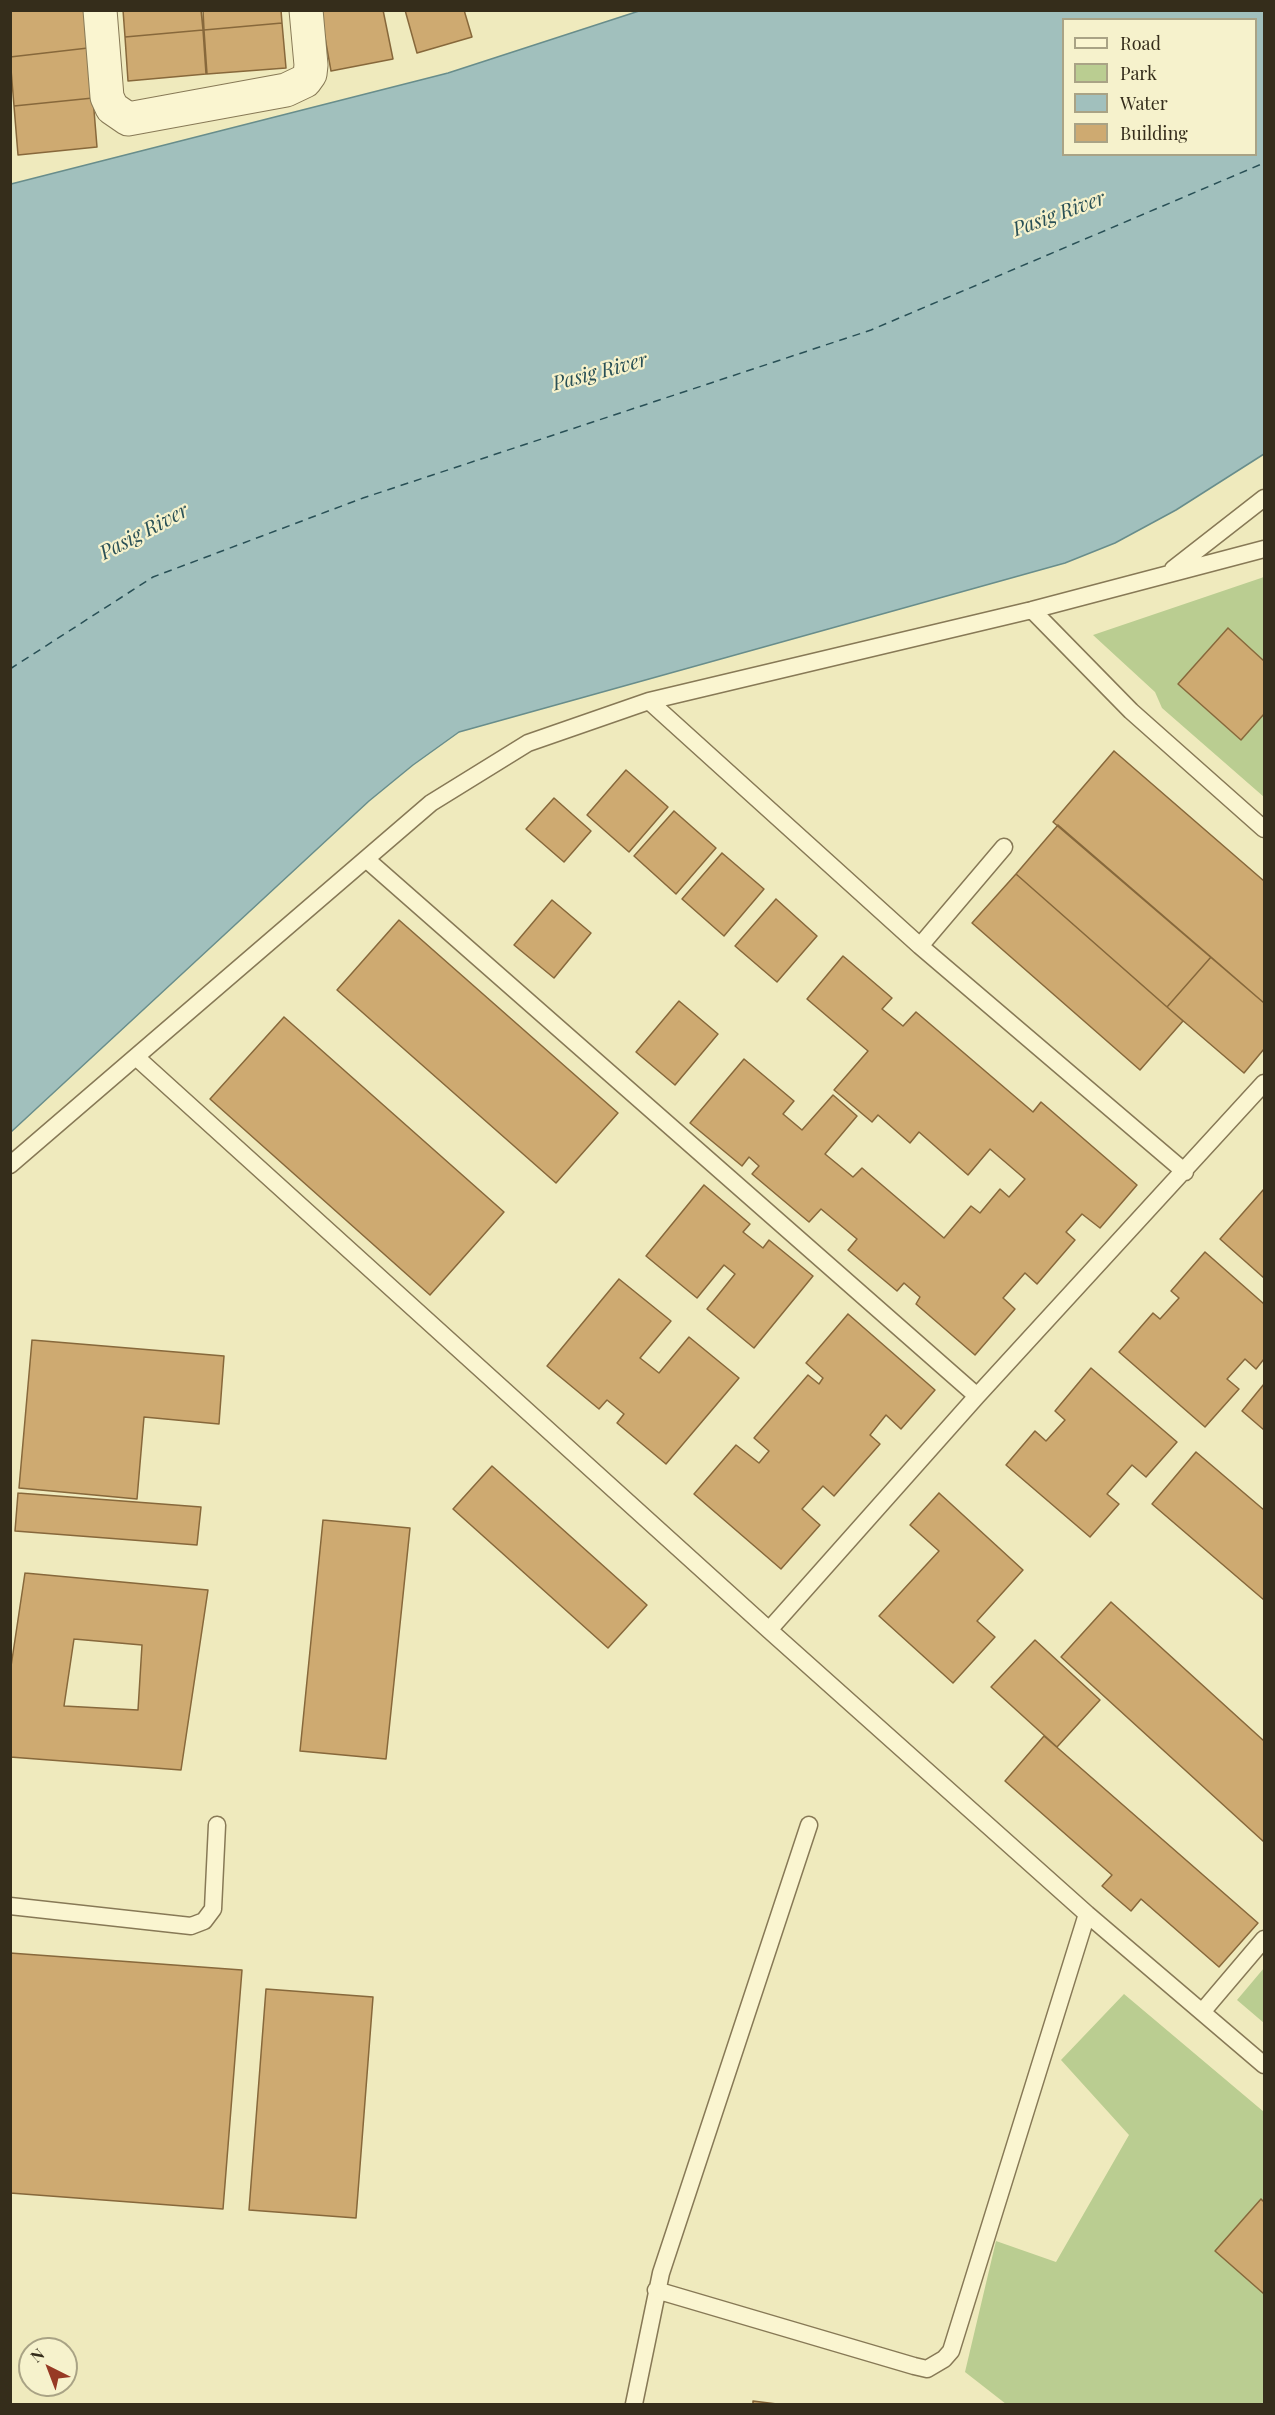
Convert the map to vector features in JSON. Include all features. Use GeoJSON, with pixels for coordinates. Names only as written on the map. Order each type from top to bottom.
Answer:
{"type":"FeatureCollection","features":[{"type":"Feature","properties":{"kind":"street"},"geometry":{"type":"LineString","coordinates":[[100,10],[107,98],[112,108],[128,119],[286,90],[305,81],[310,74],[311,65],[306,10]]}},
{"type":"Feature","properties":{"kind":"lane"},"geometry":{"type":"LineString","coordinates":[[1167,573],[1264,498]]}},
{"type":"Feature","properties":{"kind":"lane"},"geometry":{"type":"LineString","coordinates":[[10,1166],[431,803],[528,743],[649,701],[1032,610],[1264,549]]}},
{"type":"Feature","properties":{"kind":"lane"},"geometry":{"type":"LineString","coordinates":[[1032,610],[1131,711],[1264,828]]}},
{"type":"Feature","properties":{"kind":"lane"},"geometry":{"type":"LineString","coordinates":[[649,701],[920,946],[1185,1172]]}},
{"type":"Feature","properties":{"kind":"lane"},"geometry":{"type":"LineString","coordinates":[[920,946],[1004,847]]}},
{"type":"Feature","properties":{"kind":"lane"},"geometry":{"type":"LineString","coordinates":[[366,860],[977,1396]]}},
{"type":"Feature","properties":{"kind":"lane"},"geometry":{"type":"LineString","coordinates":[[136,1057],[769,1630],[1087,1914],[1264,2065]]}},
{"type":"Feature","properties":{"kind":"lane"},"geometry":{"type":"LineString","coordinates":[[769,1630],[977,1396],[1185,1172],[1264,1083]]}},
{"type":"Feature","properties":{"kind":"lane"},"geometry":{"type":"LineString","coordinates":[[10,1906],[191,1926],[204,1921],[213,1909],[217,1825]]}},
{"type":"Feature","properties":{"kind":"lane"},"geometry":{"type":"LineString","coordinates":[[634,2404],[656,2290],[809,1826]]}},
{"type":"Feature","properties":{"kind":"lane"},"geometry":{"type":"LineString","coordinates":[[656,2290],[914,2366],[927,2369],[944,2359],[951,2351],[1087,1914]]}},
{"type":"Feature","properties":{"kind":"lane"},"geometry":{"type":"LineString","coordinates":[[1202,2012],[1264,1939]]}},
{"type":"Feature","properties":{"kind":"green space"},"geometry":{"type":"Polygon","coordinates":[[[1264,577],[1264,661],[1228,628],[1178,684],[1241,740],[1264,714],[1264,797],[1162,708],[1155,692],[1093,635],[1264,577]]]}},
{"type":"Feature","properties":{"kind":"green space"},"geometry":{"type":"Polygon","coordinates":[[[1264,1968],[1264,2023],[1237,2000],[1264,1968]]]}},
{"type":"Feature","properties":{"kind":"green space"},"geometry":{"type":"Polygon","coordinates":[[[1124,1994],[1264,2112],[1264,2404],[1006,2404],[965,2372],[996,2241],[1056,2262],[1129,2135],[1061,2060],[1124,1994]]]}},
{"type":"Feature","properties":{"kind":"water","name":"Pasig River"},"geometry":{"type":"Polygon","coordinates":[[[639,11],[1264,11],[1264,454],[1176,510],[1115,543],[1065,563],[459,732],[369,801],[11,1132],[11,184],[448,73],[639,11]]]}},
{"type":"Feature","properties":{"kind":"building"},"geometry":{"type":"Polygon","coordinates":[[[10,10],[84,10],[88,48],[10,57],[10,10]]]}},
{"type":"Feature","properties":{"kind":"building"},"geometry":{"type":"Polygon","coordinates":[[[123,10],[201,10],[203,30],[125,37],[123,10]]]}},
{"type":"Feature","properties":{"kind":"building"},"geometry":{"type":"Polygon","coordinates":[[[203,10],[281,10],[282,23],[204,30],[203,10]]]}},
{"type":"Feature","properties":{"kind":"building"},"geometry":{"type":"Polygon","coordinates":[[[320,10],[383,10],[393,59],[331,71],[320,10]]]}},
{"type":"Feature","properties":{"kind":"building"},"geometry":{"type":"Polygon","coordinates":[[[405,10],[464,10],[472,37],[417,53],[405,10]]]}},
{"type":"Feature","properties":{"kind":"building"},"geometry":{"type":"Polygon","coordinates":[[[282,23],[286,68],[207,74],[204,30],[282,23]]]}},
{"type":"Feature","properties":{"kind":"building"},"geometry":{"type":"Polygon","coordinates":[[[203,30],[206,74],[128,81],[125,37],[203,30]]]}},
{"type":"Feature","properties":{"kind":"building"},"geometry":{"type":"Polygon","coordinates":[[[88,48],[93,98],[14,106],[10,57],[88,48]]]}},
{"type":"Feature","properties":{"kind":"building"},"geometry":{"type":"Polygon","coordinates":[[[93,98],[97,147],[18,155],[14,106],[93,98]]]}},
{"type":"Feature","properties":{"kind":"building"},"geometry":{"type":"Polygon","coordinates":[[[1228,628],[1264,661],[1264,714],[1241,740],[1178,684],[1228,628]]]}},
{"type":"Feature","properties":{"kind":"building"},"geometry":{"type":"Polygon","coordinates":[[[1114,751],[1264,881],[1264,1003],[1053,822],[1114,751]]]}},
{"type":"Feature","properties":{"kind":"building"},"geometry":{"type":"Polygon","coordinates":[[[626,770],[668,807],[629,852],[587,815],[626,770]]]}},
{"type":"Feature","properties":{"kind":"building"},"geometry":{"type":"Polygon","coordinates":[[[554,798],[591,831],[564,862],[526,829],[554,798]]]}},
{"type":"Feature","properties":{"kind":"building"},"geometry":{"type":"Polygon","coordinates":[[[674,811],[716,848],[676,894],[634,856],[674,811]]]}},
{"type":"Feature","properties":{"kind":"building"},"geometry":{"type":"Polygon","coordinates":[[[1058,825],[1211,957],[1167,1007],[1016,874],[1058,825]]]}},
{"type":"Feature","properties":{"kind":"building"},"geometry":{"type":"Polygon","coordinates":[[[722,853],[764,889],[724,936],[682,899],[722,853]]]}},
{"type":"Feature","properties":{"kind":"building"},"geometry":{"type":"Polygon","coordinates":[[[1016,874],[1183,1021],[1140,1070],[972,923],[1016,874]]]}},
{"type":"Feature","properties":{"kind":"building"},"geometry":{"type":"Polygon","coordinates":[[[776,899],[817,936],[777,982],[735,946],[776,899]]]}},
{"type":"Feature","properties":{"kind":"building"},"geometry":{"type":"Polygon","coordinates":[[[552,900],[591,933],[554,978],[514,945],[552,900]]]}},
{"type":"Feature","properties":{"kind":"building"},"geometry":{"type":"Polygon","coordinates":[[[399,920],[618,1113],[556,1183],[337,990],[399,920]]]}},
{"type":"Feature","properties":{"kind":"building"},"geometry":{"type":"Polygon","coordinates":[[[843,956],[892,998],[882,1009],[903,1026],[916,1012],[1033,1112],[1041,1102],[1137,1185],[1100,1228],[1082,1214],[1066,1232],[1075,1240],[1037,1284],[1025,1273],[1003,1298],[1015,1309],[975,1355],[916,1304],[920,1297],[904,1283],[897,1291],[848,1250],[857,1239],[821,1209],[809,1222],[752,1174],[759,1166],[749,1157],[742,1166],[690,1123],[744,1059],[794,1101],[783,1114],[802,1130],[833,1095],[857,1116],[825,1154],[853,1177],[862,1168],[944,1238],[971,1206],[980,1213],[1000,1189],[1009,1197],[1025,1179],[990,1149],[968,1175],[919,1132],[910,1143],[878,1115],[872,1122],[834,1090],[868,1051],[807,999],[843,956]]]}},
{"type":"Feature","properties":{"kind":"building"},"geometry":{"type":"Polygon","coordinates":[[[1211,957],[1264,1003],[1264,1049],[1244,1073],[1167,1007],[1211,957]]]}},
{"type":"Feature","properties":{"kind":"building"},"geometry":{"type":"Polygon","coordinates":[[[679,1001],[718,1034],[675,1085],[636,1052],[679,1001]]]}},
{"type":"Feature","properties":{"kind":"building"},"geometry":{"type":"Polygon","coordinates":[[[284,1017],[504,1212],[430,1295],[210,1099],[284,1017]]]}},
{"type":"Feature","properties":{"kind":"building"},"geometry":{"type":"Polygon","coordinates":[[[704,1185],[750,1224],[743,1232],[763,1248],[769,1240],[813,1276],[754,1348],[707,1309],[735,1274],[724,1265],[697,1298],[646,1256],[704,1185]]]}},
{"type":"Feature","properties":{"kind":"building"},"geometry":{"type":"Polygon","coordinates":[[[1264,1189],[1264,1278],[1220,1239],[1264,1189]]]}},
{"type":"Feature","properties":{"kind":"building"},"geometry":{"type":"Polygon","coordinates":[[[1205,1252],[1264,1304],[1264,1359],[1256,1369],[1245,1359],[1227,1379],[1239,1389],[1205,1427],[1119,1352],[1153,1313],[1160,1319],[1179,1298],[1171,1291],[1205,1252]]]}},
{"type":"Feature","properties":{"kind":"building"},"geometry":{"type":"Polygon","coordinates":[[[619,1279],[671,1321],[640,1358],[659,1373],[689,1337],[739,1378],[666,1464],[617,1423],[624,1414],[607,1400],[599,1409],[547,1366],[619,1279]]]}},
{"type":"Feature","properties":{"kind":"building"},"geometry":{"type":"Polygon","coordinates":[[[848,1314],[935,1390],[901,1429],[886,1415],[870,1435],[880,1444],[834,1496],[823,1486],[802,1509],[820,1525],[781,1569],[694,1494],[736,1445],[759,1463],[769,1451],[754,1438],[808,1375],[819,1384],[823,1378],[806,1363],[848,1314]]]}},
{"type":"Feature","properties":{"kind":"building"},"geometry":{"type":"Polygon","coordinates":[[[32,1340],[224,1356],[219,1424],[144,1417],[137,1499],[19,1488],[32,1340]]]}},
{"type":"Feature","properties":{"kind":"building"},"geometry":{"type":"Polygon","coordinates":[[[1091,1368],[1177,1442],[1146,1477],[1132,1465],[1107,1494],[1119,1504],[1090,1537],[1006,1465],[1035,1431],[1046,1441],[1065,1420],[1055,1411],[1091,1368]]]}},
{"type":"Feature","properties":{"kind":"building"},"geometry":{"type":"Polygon","coordinates":[[[1264,1384],[1264,1430],[1242,1411],[1264,1384]]]}},
{"type":"Feature","properties":{"kind":"building"},"geometry":{"type":"Polygon","coordinates":[[[1196,1452],[1264,1510],[1264,1600],[1152,1504],[1196,1452]]]}},
{"type":"Feature","properties":{"kind":"building"},"geometry":{"type":"Polygon","coordinates":[[[492,1466],[647,1605],[608,1648],[453,1509],[492,1466]]]}},
{"type":"Feature","properties":{"kind":"building"},"geometry":{"type":"Polygon","coordinates":[[[18,1493],[201,1507],[197,1545],[15,1531],[18,1493]]]}},
{"type":"Feature","properties":{"kind":"building"},"geometry":{"type":"Polygon","coordinates":[[[939,1493],[1023,1570],[977,1621],[995,1637],[953,1683],[879,1616],[939,1551],[910,1525],[939,1493]]]}},
{"type":"Feature","properties":{"kind":"building"},"geometry":{"type":"Polygon","coordinates":[[[323,1520],[410,1528],[386,1759],[300,1751],[323,1520]]]}},
{"type":"Feature","properties":{"kind":"building"},"geometry":{"type":"Polygon","coordinates":[[[25,1573],[208,1590],[181,1770],[10,1757],[10,1673],[25,1573]],[[74,1639],[64,1706],[138,1710],[142,1645],[74,1639]]]}},
{"type":"Feature","properties":{"kind":"building"},"geometry":{"type":"Polygon","coordinates":[[[1111,1602],[1264,1741],[1264,1842],[1061,1657],[1111,1602]]]}},
{"type":"Feature","properties":{"kind":"building"},"geometry":{"type":"Polygon","coordinates":[[[1035,1640],[1100,1700],[1057,1747],[991,1687],[1035,1640]]]}},
{"type":"Feature","properties":{"kind":"building"},"geometry":{"type":"Polygon","coordinates":[[[1044,1736],[1258,1923],[1219,1967],[1141,1899],[1131,1911],[1102,1886],[1112,1875],[1005,1781],[1044,1736]]]}},
{"type":"Feature","properties":{"kind":"building"},"geometry":{"type":"Polygon","coordinates":[[[10,1953],[242,1970],[223,2209],[10,2193],[10,1953]]]}},
{"type":"Feature","properties":{"kind":"building"},"geometry":{"type":"Polygon","coordinates":[[[266,1989],[373,1997],[356,2218],[249,2210],[266,1989]]]}},
{"type":"Feature","properties":{"kind":"building"},"geometry":{"type":"Polygon","coordinates":[[[1261,2199],[1264,2202],[1264,2294],[1215,2251],[1261,2199]]]}},
{"type":"Feature","properties":{"kind":"building"},"geometry":{"type":"Polygon","coordinates":[[[753,2401],[777,2404],[753,2404],[753,2401]]]}},
{"type":"Feature","properties":{"kind":"ferry route"},"geometry":{"type":"LineString","coordinates":[[10,669],[153,577],[363,498],[871,330],[1264,163]]}}]}
